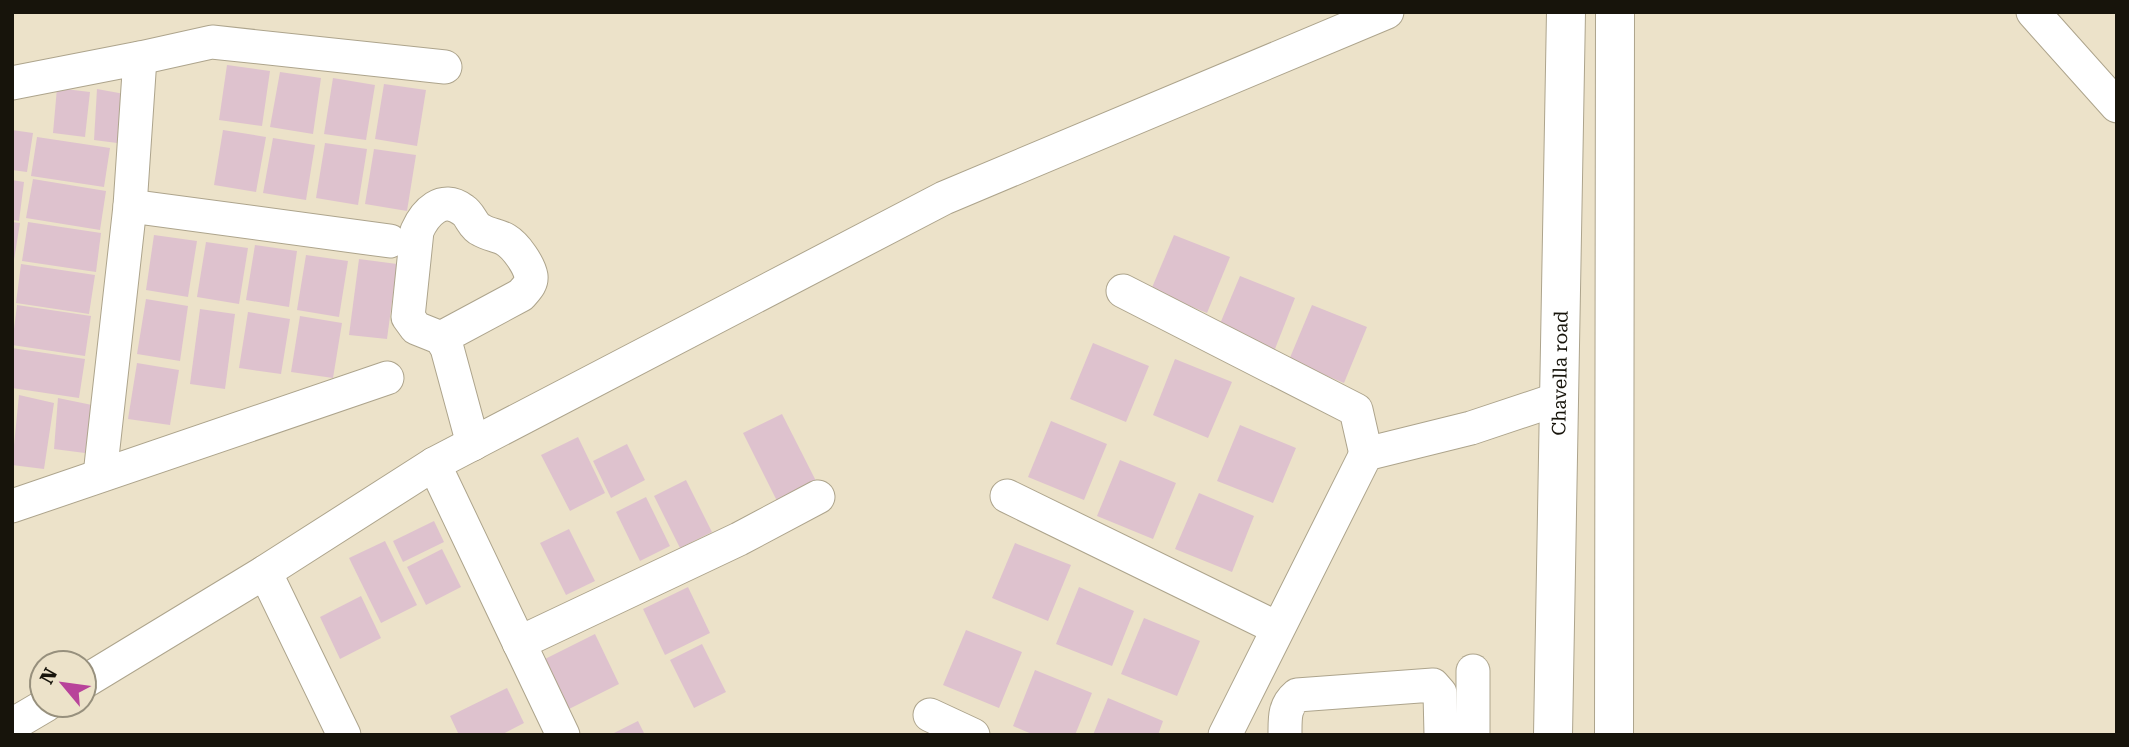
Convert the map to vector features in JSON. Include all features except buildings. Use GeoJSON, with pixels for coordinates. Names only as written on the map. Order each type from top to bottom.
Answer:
{"type":"FeatureCollection","features":[{"type":"Feature","properties":{"kind":"highway","name":"Chavella road"},"geometry":{"type":"LineString","coordinates":[[1553,735],[1566,12]]}},
{"type":"Feature","properties":{"kind":"highway"},"geometry":{"type":"LineString","coordinates":[[1615,12],[1615,735]]}},
{"type":"Feature","properties":{"kind":"street"},"geometry":{"type":"LineString","coordinates":[[98,673],[265,572],[434,464],[944,198],[1387,12]]}},
{"type":"Feature","properties":{"kind":"street"},"geometry":{"type":"LineString","coordinates":[[2033,12],[2117,106]]}},
{"type":"Feature","properties":{"kind":"street"},"geometry":{"type":"LineString","coordinates":[[12,83],[212,42],[445,67]]}},
{"type":"Feature","properties":{"kind":"street"},"geometry":{"type":"LineString","coordinates":[[100,475],[130,206],[140,58]]}},
{"type":"Feature","properties":{"kind":"street"},"geometry":{"type":"LineString","coordinates":[[130,206],[390,241]]}},
{"type":"Feature","properties":{"kind":"street"},"geometry":{"type":"LineString","coordinates":[[1123,291],[1356,410],[1366,454],[1225,735]]}},
{"type":"Feature","properties":{"kind":"street"},"geometry":{"type":"LineString","coordinates":[[441,338],[447,348],[473,444]]}},
{"type":"Feature","properties":{"kind":"street"},"geometry":{"type":"LineString","coordinates":[[12,506],[387,378]]}},
{"type":"Feature","properties":{"kind":"street"},"geometry":{"type":"LineString","coordinates":[[1366,454],[1471,428],[1558,399]]}},
{"type":"Feature","properties":{"kind":"street"},"geometry":{"type":"LineString","coordinates":[[434,464],[563,735]]}},
{"type":"Feature","properties":{"kind":"street"},"geometry":{"type":"LineString","coordinates":[[1007,496],[1277,628]]}},
{"type":"Feature","properties":{"kind":"street"},"geometry":{"type":"LineString","coordinates":[[519,643],[739,539],[818,497]]}},
{"type":"Feature","properties":{"kind":"street"},"geometry":{"type":"LineString","coordinates":[[265,572],[344,735]]}},
{"type":"Feature","properties":{"kind":"street"},"geometry":{"type":"LineString","coordinates":[[1473,671],[1473,735]]}},
{"type":"Feature","properties":{"kind":"street"},"geometry":{"type":"LineString","coordinates":[[1285,735],[1288,704],[1297,695],[1433,685],[1440,694],[1441,735]]}},
{"type":"Feature","properties":{"kind":"street"},"geometry":{"type":"LineString","coordinates":[[930,715],[973,735]]}},
{"type":"Feature","properties":{"kind":"street"},"geometry":{"type":"LineString","coordinates":[[12,725],[28,716]]}}]}
